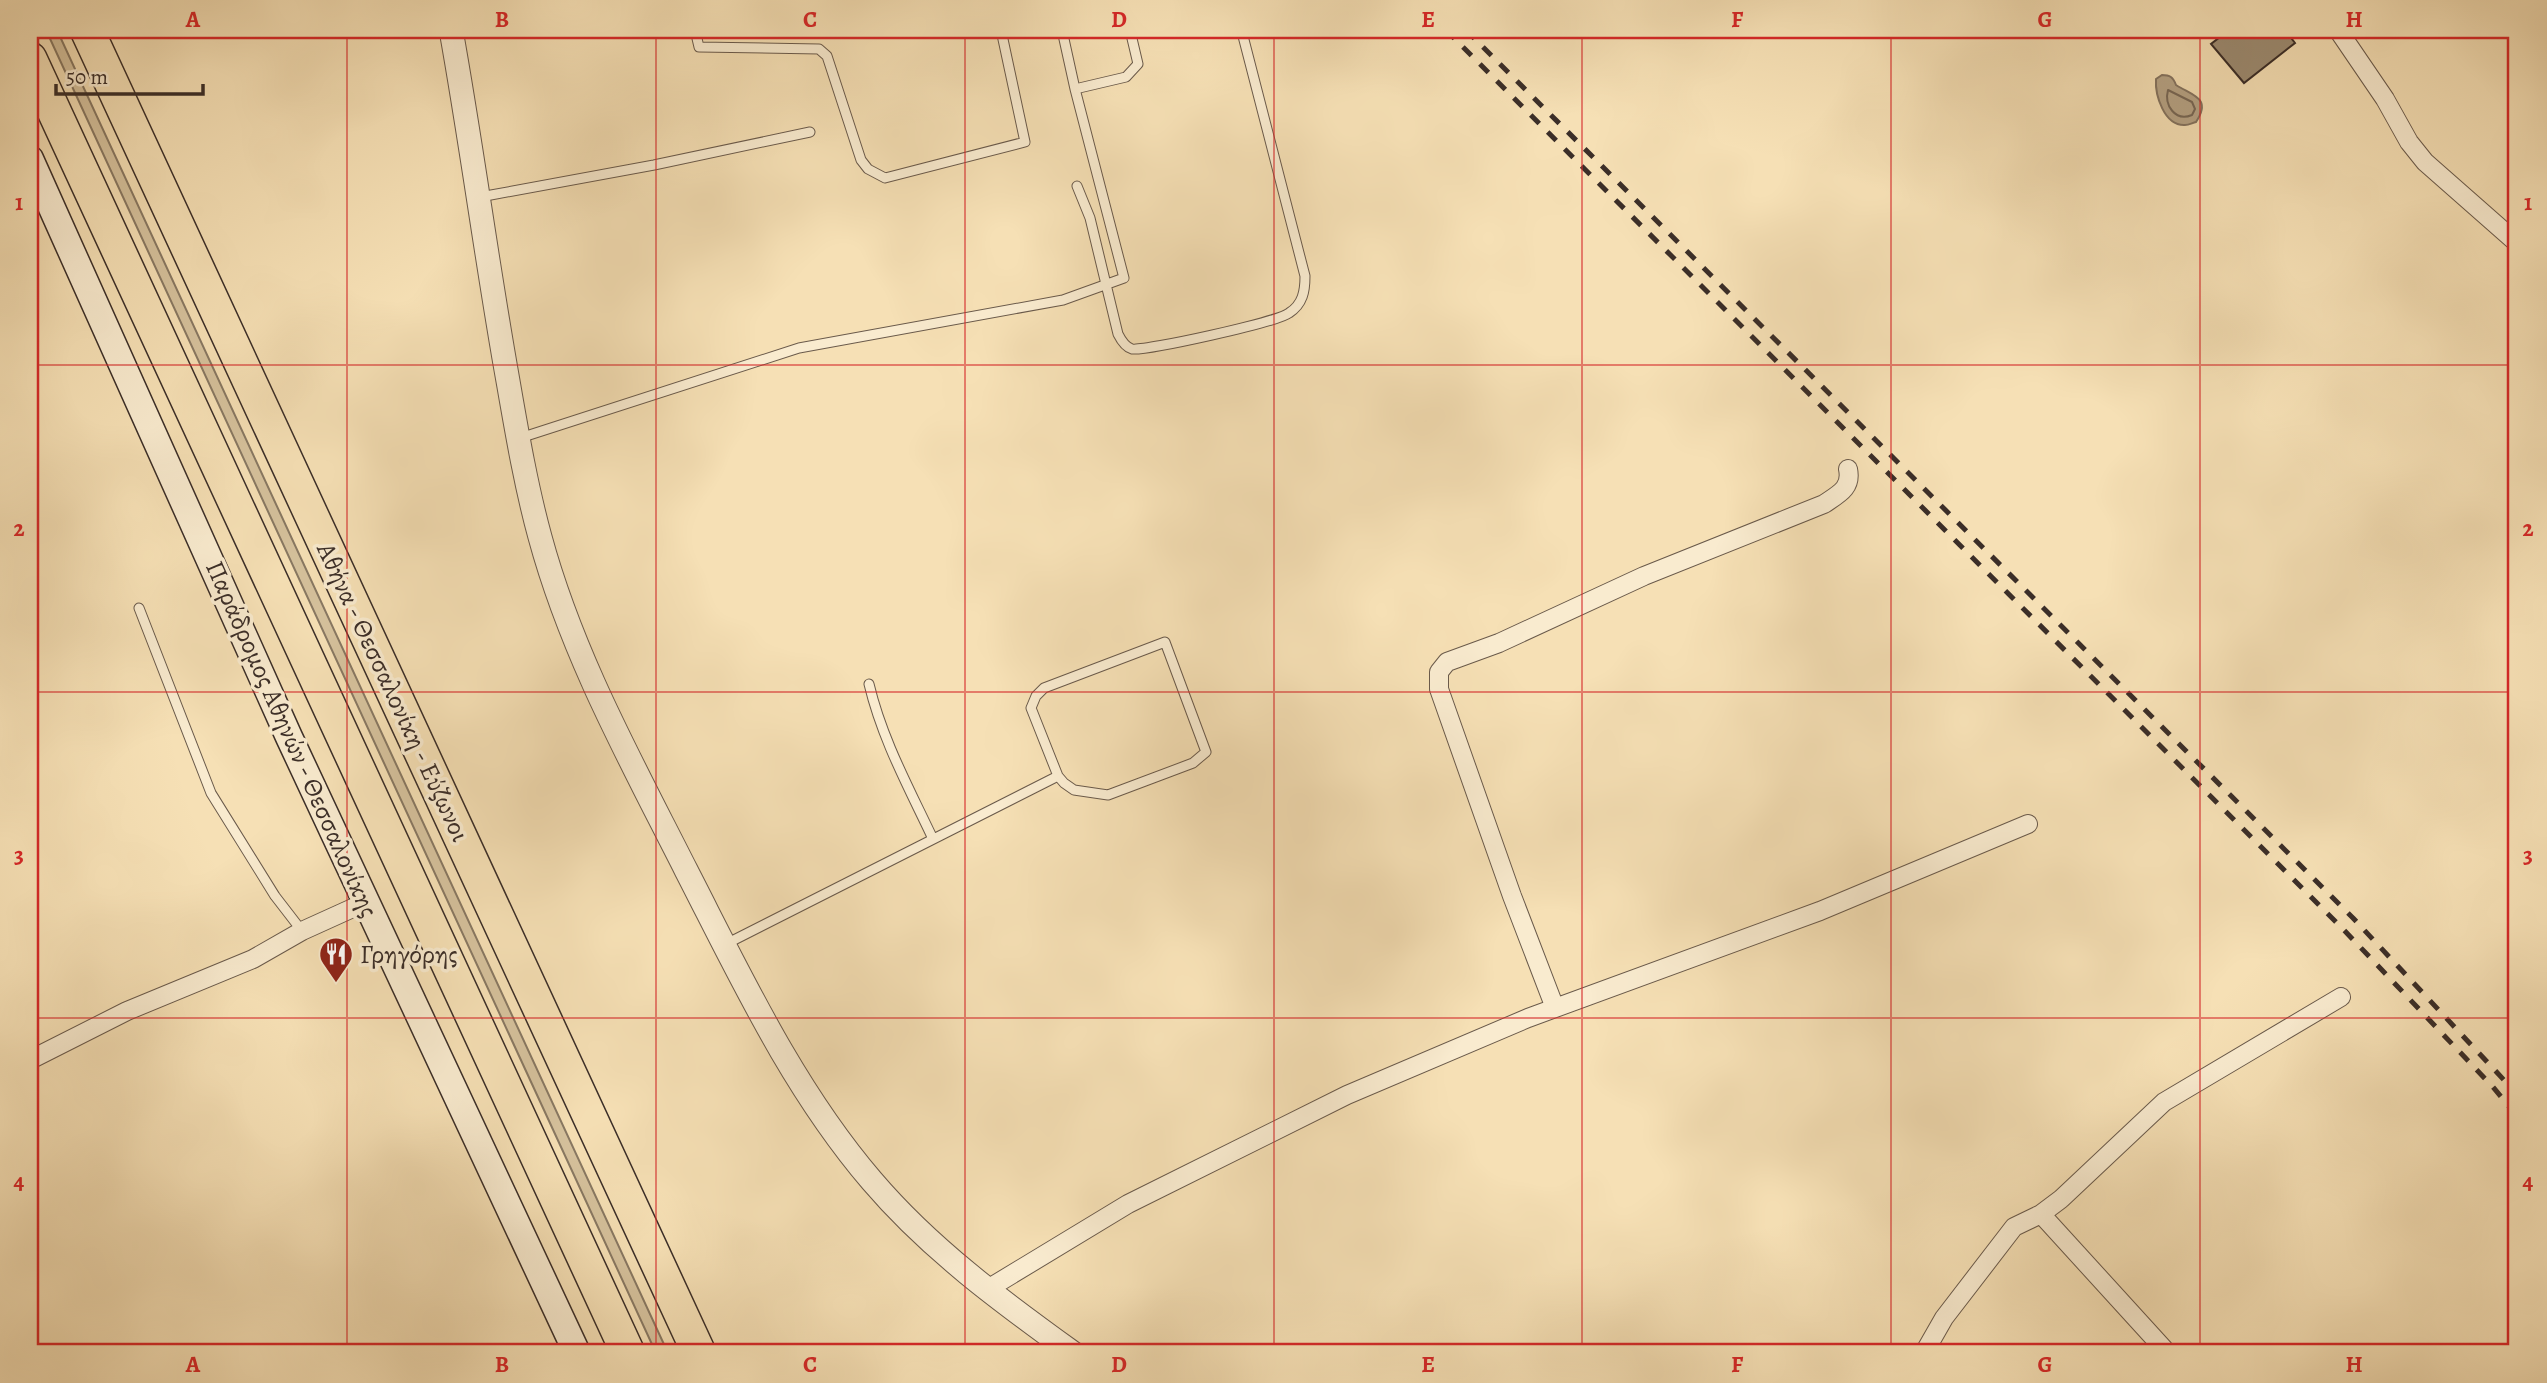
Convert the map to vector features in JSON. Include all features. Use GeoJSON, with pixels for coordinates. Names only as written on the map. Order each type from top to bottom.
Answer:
{"type":"FeatureCollection","features":[{"type":"Feature","properties":{"kind":"highway","name":"Αθήνα - Θεσσαλονίκη - Εύζωνοι"},"geometry":{"type":"LineString","coordinates":[[87,30],[699,1353]]}},
{"type":"Feature","properties":{"kind":"highway"},"geometry":{"type":"LineString","coordinates":[[30,59],[628,1353]]}},
{"type":"Feature","properties":{"kind":"main road","name":"Παράδρομος Αθηνών - Θεσσαλονίκης"},"geometry":{"type":"LineString","coordinates":[[30,159],[366,902],[577,1353]]}},
{"type":"Feature","properties":{"kind":"street"},"geometry":{"type":"LineString","coordinates":[[450,30],[518,438],[539,536],[559,601],[594,689],[789,1065],[844,1147],[907,1219],[986,1290],[1073,1353]]}},
{"type":"Feature","properties":{"kind":"street"},"geometry":{"type":"LineString","coordinates":[[2337,30],[2385,99],[2409,142],[2425,162],[2517,243]]}},
{"type":"Feature","properties":{"kind":"street"},"geometry":{"type":"LineString","coordinates":[[1555,1008],[1512,896],[1439,688],[1439,672],[1447,662],[1499,643],[1644,576],[1824,504],[1844,490],[1849,483],[1848,469]]}},
{"type":"Feature","properties":{"kind":"street"},"geometry":{"type":"LineString","coordinates":[[986,1290],[1128,1204],[1335,1101],[1555,1008],[1820,911],[2028,824]]}},
{"type":"Feature","properties":{"kind":"street"},"geometry":{"type":"LineString","coordinates":[[30,1060],[127,1011],[253,959],[302,931],[366,902]]}},
{"type":"Feature","properties":{"kind":"street"},"geometry":{"type":"LineString","coordinates":[[1924,1353],[1944,1318],[2014,1227],[2041,1214],[2061,1199],[2164,1102],[2342,997]]}},
{"type":"Feature","properties":{"kind":"street"},"geometry":{"type":"LineString","coordinates":[[2041,1214],[2164,1349],[2164,1353]]}},
{"type":"Feature","properties":{"kind":"lane"},"geometry":{"type":"LineString","coordinates":[[695,30],[699,47],[819,50],[827,56],[861,160],[868,169],[885,178],[1025,142],[1001,30]]}},
{"type":"Feature","properties":{"kind":"lane"},"geometry":{"type":"LineString","coordinates":[[518,438],[799,348],[1063,300],[1124,278],[1062,30]]}},
{"type":"Feature","properties":{"kind":"lane"},"geometry":{"type":"LineString","coordinates":[[1075,89],[1126,77],[1138,64],[1130,30]]}},
{"type":"Feature","properties":{"kind":"lane"},"geometry":{"type":"LineString","coordinates":[[1077,186],[1090,218],[1104,285],[1118,334],[1125,346],[1133,349],[1279,319],[1290,313],[1303,295],[1304,276],[1243,36]]}},
{"type":"Feature","properties":{"kind":"lane"},"geometry":{"type":"LineString","coordinates":[[479,197],[654,165],[810,132]]}},
{"type":"Feature","properties":{"kind":"lane"},"geometry":{"type":"LineString","coordinates":[[139,608],[211,793],[275,896],[302,931]]}},
{"type":"Feature","properties":{"kind":"lane"},"geometry":{"type":"LineString","coordinates":[[1165,642],[1206,751],[1193,763],[1108,795],[1074,790],[1058,776],[1031,708],[1035,696],[1044,688],[1165,642]]}},
{"type":"Feature","properties":{"kind":"lane"},"geometry":{"type":"LineString","coordinates":[[869,684],[876,711],[894,757],[933,839]]}},
{"type":"Feature","properties":{"kind":"lane"},"geometry":{"type":"LineString","coordinates":[[724,944],[1058,776]]}},
{"type":"Feature","properties":{"kind":"shaded area"},"geometry":{"type":"Polygon","coordinates":[[[46,30],[57,30],[668,1353],[656,1353],[46,30]]]}},
{"type":"Feature","properties":{"kind":"water"},"geometry":{"type":"Polygon","coordinates":[[[2162,75],[2171,77],[2176,85],[2194,95],[2201,103],[2202,108],[2196,122],[2178,124],[2166,115],[2156,86],[2156,79],[2162,75]]]}},
{"type":"Feature","properties":{"kind":"building"},"geometry":{"type":"Polygon","coordinates":[[[2229,30],[2285,30],[2295,43],[2244,83],[2211,44],[2229,30]]]}},
{"type":"Feature","properties":{"kind":"railway"},"geometry":{"type":"LineString","coordinates":[[1446,30],[2343,929],[2493,1087],[2517,1116]]}},
{"type":"Feature","properties":{"kind":"railway"},"geometry":{"type":"LineString","coordinates":[[1466,30],[2353,918],[2517,1094]]}},
{"type":"Feature","properties":{"kind":"place","name":"Γρηγόρης"},"geometry":{"type":"Point","coordinates":[336,984]}}]}
